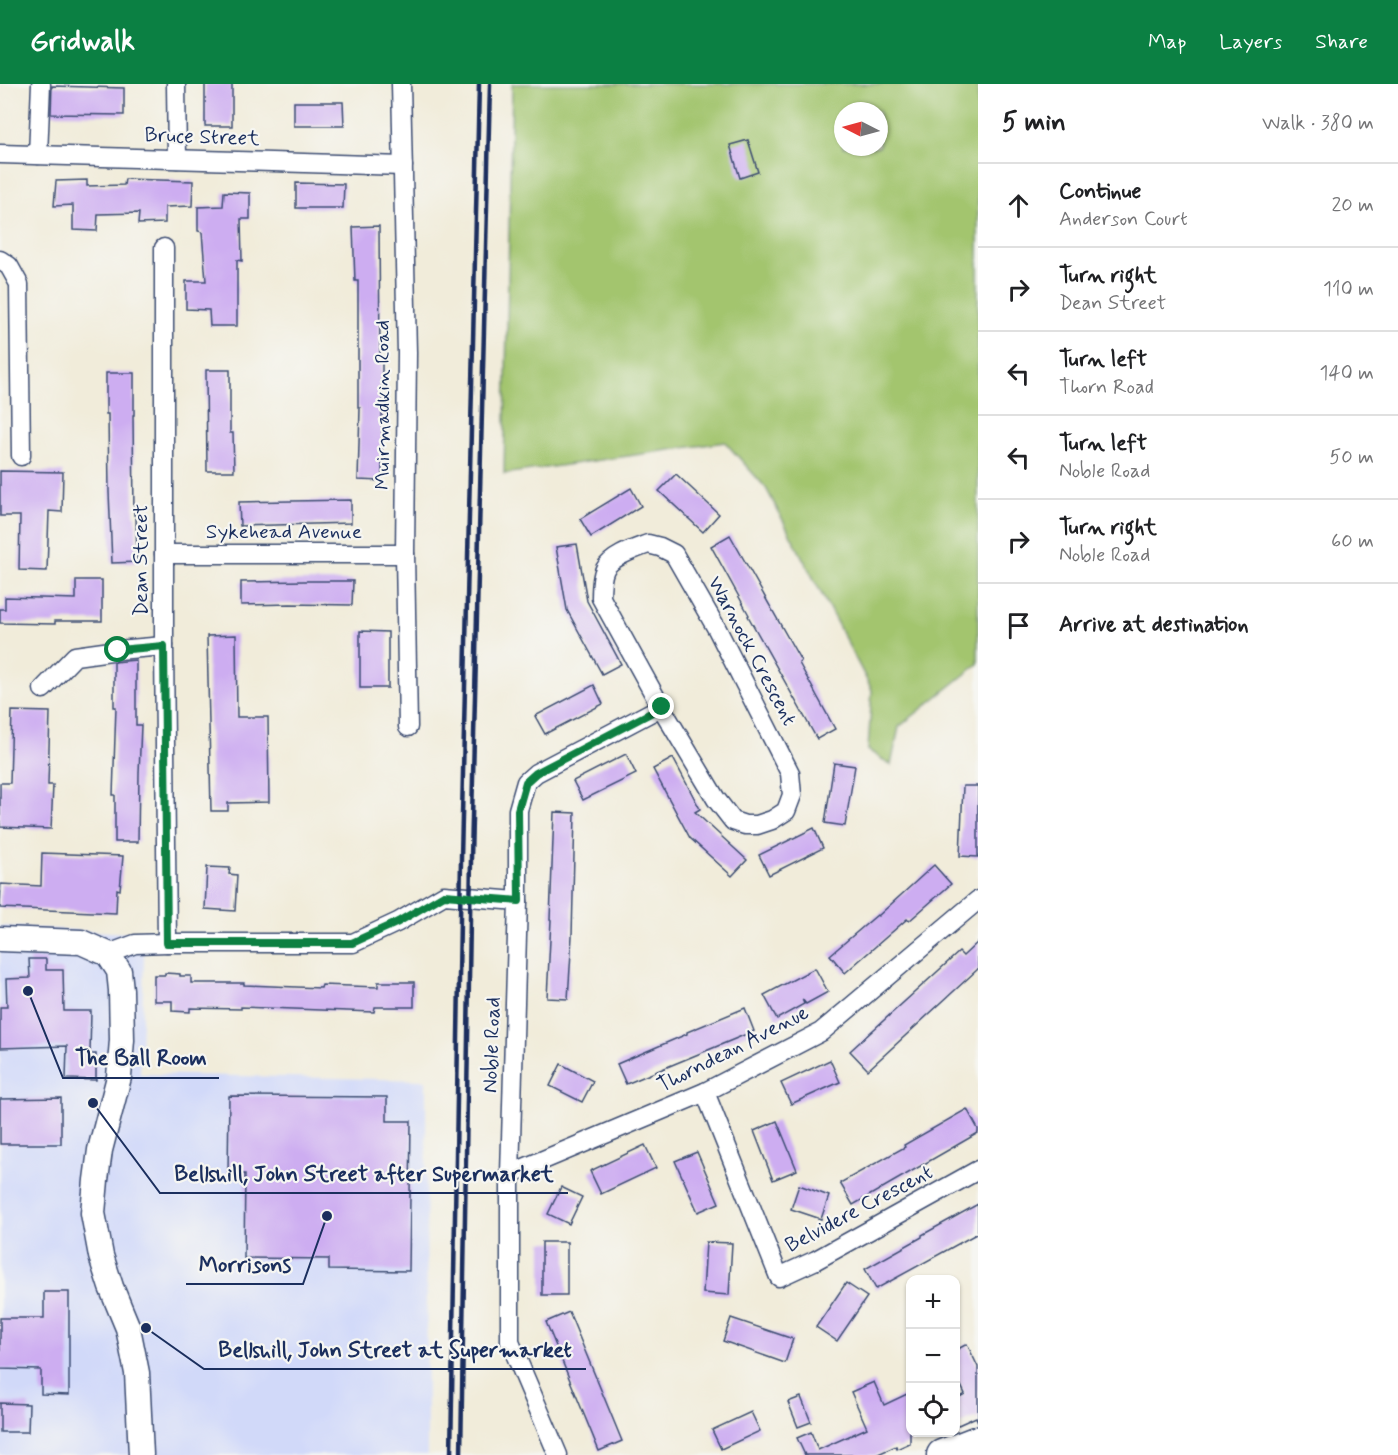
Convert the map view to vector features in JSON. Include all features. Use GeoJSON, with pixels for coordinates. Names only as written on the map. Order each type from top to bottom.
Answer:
{"type":"FeatureCollection","features":[{"type":"Feature","properties":{"kind":"main road"},"geometry":{"type":"LineString","coordinates":[[942,1455],[978,1441]]}},
{"type":"Feature","properties":{"kind":"street"},"geometry":{"type":"LineString","coordinates":[[38,155],[40,84]]}},
{"type":"Feature","properties":{"kind":"street"},"geometry":{"type":"LineString","coordinates":[[176,84],[177,159]]}},
{"type":"Feature","properties":{"kind":"street","name":"Muirmadkin Road"},"geometry":{"type":"LineString","coordinates":[[401,84],[407,352],[405,554],[408,727]]}},
{"type":"Feature","properties":{"kind":"street","name":"Bruce Street"},"geometry":{"type":"LineString","coordinates":[[0,154],[403,166]]}},
{"type":"Feature","properties":{"kind":"street","name":"Dean Street"},"geometry":{"type":"LineString","coordinates":[[164,248],[167,943]]}},
{"type":"Feature","properties":{"kind":"street"},"geometry":{"type":"LineString","coordinates":[[0,261],[9,266],[19,284],[21,456]]}},
{"type":"Feature","properties":{"kind":"street","name":"Warnock Crescent"},"geometry":{"type":"LineString","coordinates":[[648,544],[674,554],[717,629],[790,773],[792,795],[786,811],[772,820],[757,825],[745,825],[733,821],[716,799],[662,707],[601,598],[605,568],[621,554],[648,544]]}},
{"type":"Feature","properties":{"kind":"street","name":"Sykehead Avenue"},"geometry":{"type":"LineString","coordinates":[[164,554],[405,554]]}},
{"type":"Feature","properties":{"kind":"street"},"geometry":{"type":"LineString","coordinates":[[43,689],[75,656],[164,646]]}},
{"type":"Feature","properties":{"kind":"street","name":"Noble Road"},"geometry":{"type":"LineString","coordinates":[[558,1455],[510,1342],[510,1174],[519,901],[518,810],[526,782],[536,773],[662,707]]}},
{"type":"Feature","properties":{"kind":"street"},"geometry":{"type":"LineString","coordinates":[[108,954],[135,944],[352,943],[398,922],[444,895],[519,901]]}},
{"type":"Feature","properties":{"kind":"street","name":"Thorndean Avenue"},"geometry":{"type":"LineString","coordinates":[[510,1174],[705,1092],[821,1032],[978,900]]}},
{"type":"Feature","properties":{"kind":"street"},"geometry":{"type":"LineString","coordinates":[[0,939],[81,942],[108,954],[119,971],[122,1040],[119,1077],[100,1150],[93,1213],[101,1256],[128,1328],[137,1373],[141,1455]]}},
{"type":"Feature","properties":{"kind":"street","name":"Belvidere Crescent"},"geometry":{"type":"LineString","coordinates":[[705,1092],[779,1277],[816,1260],[978,1170]]}},
{"type":"Feature","properties":{"kind":"shaded area"},"geometry":{"type":"Polygon","coordinates":[[[0,926],[145,934],[140,1074],[426,1080],[427,1455],[0,1455],[0,926]]]}},
{"type":"Feature","properties":{"kind":"green space"},"geometry":{"type":"Polygon","coordinates":[[[512,84],[978,84],[978,664],[899,727],[891,765],[868,750],[872,690],[766,488],[725,442],[504,474],[512,84]]]}},
{"type":"Feature","properties":{"kind":"building"},"geometry":{"type":"Polygon","coordinates":[[[205,84],[232,84],[232,126],[205,126],[205,84]]]}},
{"type":"Feature","properties":{"kind":"building"},"geometry":{"type":"Polygon","coordinates":[[[52,86],[124,88],[124,115],[51,114],[52,86]]]}},
{"type":"Feature","properties":{"kind":"building"},"geometry":{"type":"Polygon","coordinates":[[[294,102],[343,102],[344,126],[294,126],[294,102]]]}},
{"type":"Feature","properties":{"kind":"building"},"geometry":{"type":"Polygon","coordinates":[[[748,140],[758,172],[740,178],[730,145],[748,140]]]}},
{"type":"Feature","properties":{"kind":"building"},"geometry":{"type":"Polygon","coordinates":[[[125,179],[193,181],[192,206],[165,207],[165,223],[138,224],[139,213],[98,214],[97,231],[73,230],[73,205],[54,206],[56,181],[87,180],[87,186],[124,185],[125,179]]]}},
{"type":"Feature","properties":{"kind":"building"},"geometry":{"type":"Polygon","coordinates":[[[296,183],[344,184],[343,208],[296,208],[296,183]]]}},
{"type":"Feature","properties":{"kind":"building"},"geometry":{"type":"Polygon","coordinates":[[[224,192],[250,193],[250,219],[241,219],[242,261],[237,260],[237,326],[210,326],[209,310],[186,309],[186,281],[206,281],[202,232],[198,231],[198,207],[223,206],[224,192]]]}},
{"type":"Feature","properties":{"kind":"building"},"geometry":{"type":"Polygon","coordinates":[[[379,226],[382,481],[358,480],[360,408],[358,408],[358,281],[355,281],[353,227],[379,226]]]}},
{"type":"Feature","properties":{"kind":"building"},"geometry":{"type":"Polygon","coordinates":[[[206,370],[230,370],[230,433],[233,433],[234,471],[207,471],[206,370]]]}},
{"type":"Feature","properties":{"kind":"building"},"geometry":{"type":"Polygon","coordinates":[[[106,373],[134,373],[134,515],[136,515],[137,562],[112,563],[106,373]]]}},
{"type":"Feature","properties":{"kind":"building"},"geometry":{"type":"Polygon","coordinates":[[[0,471],[63,472],[62,512],[49,511],[47,571],[19,570],[20,516],[0,516],[0,471]]]}},
{"type":"Feature","properties":{"kind":"building"},"geometry":{"type":"Polygon","coordinates":[[[676,474],[719,514],[703,532],[659,491],[676,474]]]}},
{"type":"Feature","properties":{"kind":"building"},"geometry":{"type":"Polygon","coordinates":[[[631,488],[641,506],[591,537],[580,519],[631,488]]]}},
{"type":"Feature","properties":{"kind":"building"},"geometry":{"type":"Polygon","coordinates":[[[351,500],[351,523],[240,526],[239,502],[351,500]]]}},
{"type":"Feature","properties":{"kind":"building"},"geometry":{"type":"Polygon","coordinates":[[[730,535],[801,661],[799,663],[835,729],[817,739],[711,546],[730,535]]]}},
{"type":"Feature","properties":{"kind":"building"},"geometry":{"type":"Polygon","coordinates":[[[577,544],[587,601],[621,664],[602,674],[567,610],[556,547],[577,544]]]}},
{"type":"Feature","properties":{"kind":"building"},"geometry":{"type":"Polygon","coordinates":[[[76,580],[102,580],[102,621],[55,621],[55,624],[0,623],[0,609],[5,609],[5,597],[76,599],[76,580]]]}},
{"type":"Feature","properties":{"kind":"building"},"geometry":{"type":"Polygon","coordinates":[[[353,581],[352,605],[241,605],[241,582],[353,581]]]}},
{"type":"Feature","properties":{"kind":"building"},"geometry":{"type":"Polygon","coordinates":[[[360,631],[388,632],[388,688],[360,688],[360,631]]]}},
{"type":"Feature","properties":{"kind":"building"},"geometry":{"type":"Polygon","coordinates":[[[236,635],[237,717],[268,717],[269,802],[228,803],[228,811],[211,811],[207,636],[236,635]]]}},
{"type":"Feature","properties":{"kind":"building"},"geometry":{"type":"Polygon","coordinates":[[[136,660],[136,725],[141,725],[138,842],[115,842],[114,662],[136,660]]]}},
{"type":"Feature","properties":{"kind":"building"},"geometry":{"type":"Polygon","coordinates":[[[594,685],[603,704],[545,734],[535,716],[594,685]]]}},
{"type":"Feature","properties":{"kind":"building"},"geometry":{"type":"Polygon","coordinates":[[[12,711],[50,712],[48,785],[53,785],[51,829],[0,827],[0,783],[10,783],[12,711]]]}},
{"type":"Feature","properties":{"kind":"building"},"geometry":{"type":"Polygon","coordinates":[[[626,754],[636,774],[583,800],[573,781],[626,754]]]}},
{"type":"Feature","properties":{"kind":"building"},"geometry":{"type":"Polygon","coordinates":[[[673,758],[700,809],[695,812],[747,860],[732,876],[690,838],[653,769],[673,758]]]}},
{"type":"Feature","properties":{"kind":"building"},"geometry":{"type":"Polygon","coordinates":[[[834,763],[855,766],[845,826],[825,823],[834,763]]]}},
{"type":"Feature","properties":{"kind":"building"},"geometry":{"type":"Polygon","coordinates":[[[963,786],[978,786],[978,857],[960,856],[963,786]]]}},
{"type":"Feature","properties":{"kind":"building"},"geometry":{"type":"Polygon","coordinates":[[[554,812],[575,813],[568,999],[547,998],[554,812]]]}},
{"type":"Feature","properties":{"kind":"building"},"geometry":{"type":"Polygon","coordinates":[[[814,828],[823,848],[769,875],[759,855],[814,828]]]}},
{"type":"Feature","properties":{"kind":"building"},"geometry":{"type":"Polygon","coordinates":[[[42,853],[123,856],[120,890],[117,889],[116,913],[0,908],[1,884],[41,886],[42,853]]]}},
{"type":"Feature","properties":{"kind":"building"},"geometry":{"type":"Polygon","coordinates":[[[934,865],[951,884],[845,973],[830,955],[878,916],[934,865]]]}},
{"type":"Feature","properties":{"kind":"building"},"geometry":{"type":"Polygon","coordinates":[[[207,867],[230,868],[229,874],[237,875],[235,911],[205,909],[207,867]]]}},
{"type":"Feature","properties":{"kind":"building"},"geometry":{"type":"Polygon","coordinates":[[[978,942],[978,969],[868,1070],[850,1051],[959,952],[963,956],[978,942]]]}},
{"type":"Feature","properties":{"kind":"building"},"geometry":{"type":"Polygon","coordinates":[[[29,959],[46,959],[46,970],[63,970],[64,1011],[91,1011],[90,1054],[96,1054],[96,1080],[66,1079],[67,1046],[0,1048],[0,1007],[7,1007],[6,979],[30,978],[29,959]]]}},
{"type":"Feature","properties":{"kind":"building"},"geometry":{"type":"Polygon","coordinates":[[[815,968],[828,992],[806,1004],[802,999],[804,1004],[777,1019],[764,995],[815,968]]]}},
{"type":"Feature","properties":{"kind":"building"},"geometry":{"type":"Polygon","coordinates":[[[165,973],[191,976],[191,983],[244,983],[244,985],[321,988],[322,985],[378,987],[378,982],[414,982],[414,1007],[375,1007],[374,1012],[241,1007],[241,1009],[190,1008],[190,1012],[172,1011],[172,1001],[154,1001],[154,975],[165,975],[165,973]]]}},
{"type":"Feature","properties":{"kind":"building"},"geometry":{"type":"Polygon","coordinates":[[[745,1008],[754,1031],[626,1084],[617,1064],[745,1008]]]}},
{"type":"Feature","properties":{"kind":"building"},"geometry":{"type":"Polygon","coordinates":[[[830,1060],[840,1082],[791,1104],[781,1083],[830,1060]]]}},
{"type":"Feature","properties":{"kind":"building"},"geometry":{"type":"Polygon","coordinates":[[[561,1064],[593,1081],[582,1102],[550,1086],[561,1064]]]}},
{"type":"Feature","properties":{"kind":"building"},"geometry":{"type":"Polygon","coordinates":[[[229,1096],[387,1097],[387,1121],[411,1121],[409,1271],[329,1270],[329,1259],[244,1258],[245,1174],[228,1174],[229,1096]]]}},
{"type":"Feature","properties":{"kind":"building"},"geometry":{"type":"Polygon","coordinates":[[[61,1098],[61,1144],[0,1144],[0,1099],[61,1098]]]}},
{"type":"Feature","properties":{"kind":"building"},"geometry":{"type":"Polygon","coordinates":[[[967,1109],[978,1133],[853,1205],[840,1183],[967,1109]]]}},
{"type":"Feature","properties":{"kind":"building"},"geometry":{"type":"Polygon","coordinates":[[[777,1121],[797,1170],[773,1180],[754,1131],[777,1121]]]}},
{"type":"Feature","properties":{"kind":"building"},"geometry":{"type":"Polygon","coordinates":[[[645,1145],[656,1168],[601,1194],[590,1171],[645,1145]]]}},
{"type":"Feature","properties":{"kind":"building"},"geometry":{"type":"Polygon","coordinates":[[[697,1152],[719,1203],[698,1212],[675,1161],[697,1152]]]}},
{"type":"Feature","properties":{"kind":"building"},"geometry":{"type":"Polygon","coordinates":[[[799,1185],[829,1196],[821,1219],[791,1209],[799,1185]]]}},
{"type":"Feature","properties":{"kind":"building"},"geometry":{"type":"Polygon","coordinates":[[[561,1187],[582,1197],[569,1224],[548,1214],[561,1187]]]}},
{"type":"Feature","properties":{"kind":"building"},"geometry":{"type":"Polygon","coordinates":[[[978,1204],[978,1233],[876,1289],[865,1269],[978,1204]]]}},
{"type":"Feature","properties":{"kind":"building"},"geometry":{"type":"Polygon","coordinates":[[[542,1242],[567,1242],[567,1295],[542,1295],[542,1242]]]}},
{"type":"Feature","properties":{"kind":"building"},"geometry":{"type":"Polygon","coordinates":[[[706,1242],[732,1243],[729,1295],[703,1293],[706,1242]]]}},
{"type":"Feature","properties":{"kind":"building"},"geometry":{"type":"Polygon","coordinates":[[[846,1283],[867,1297],[837,1341],[816,1327],[846,1283]]]}},
{"type":"Feature","properties":{"kind":"building"},"geometry":{"type":"Polygon","coordinates":[[[44,1292],[69,1292],[69,1395],[41,1394],[41,1370],[0,1369],[0,1318],[44,1318],[44,1292]]]}},
{"type":"Feature","properties":{"kind":"building"},"geometry":{"type":"Polygon","coordinates":[[[569,1312],[622,1441],[599,1451],[546,1322],[569,1312]]]}},
{"type":"Feature","properties":{"kind":"building"},"geometry":{"type":"Polygon","coordinates":[[[731,1318],[793,1339],[785,1363],[723,1341],[731,1318]]]}},
{"type":"Feature","properties":{"kind":"building"},"geometry":{"type":"Polygon","coordinates":[[[967,1344],[978,1367],[978,1422],[976,1417],[960,1424],[960,1397],[965,1394],[960,1383],[960,1348],[967,1344]]]}},
{"type":"Feature","properties":{"kind":"building"},"geometry":{"type":"Polygon","coordinates":[[[874,1382],[884,1405],[906,1394],[906,1437],[910,1437],[910,1443],[897,1449],[896,1446],[876,1455],[805,1455],[797,1438],[811,1432],[818,1450],[867,1428],[851,1392],[874,1382]]]}},
{"type":"Feature","properties":{"kind":"building"},"geometry":{"type":"Polygon","coordinates":[[[801,1397],[811,1422],[798,1427],[788,1402],[801,1397]]]}},
{"type":"Feature","properties":{"kind":"building"},"geometry":{"type":"Polygon","coordinates":[[[0,1403],[29,1404],[28,1432],[0,1432],[0,1403]]]}},
{"type":"Feature","properties":{"kind":"building"},"geometry":{"type":"Polygon","coordinates":[[[751,1412],[760,1431],[721,1449],[712,1430],[751,1412]]]}},
{"type":"Feature","properties":{"kind":"railway"},"geometry":{"type":"LineString","coordinates":[[451,1455],[461,859],[479,84]]}},
{"type":"Feature","properties":{"kind":"railway"},"geometry":{"type":"LineString","coordinates":[[461,1455],[471,859],[490,84]]}},
{"type":"Feature","properties":{"kind":"place","name":"The Ball Room"},"geometry":{"type":"Point","coordinates":[28,991]}},
{"type":"Feature","properties":{"kind":"place","name":"Bellshill, John Street after Supermarket"},"geometry":{"type":"Point","coordinates":[93,1103]}},
{"type":"Feature","properties":{"kind":"place","name":"Morrisons"},"geometry":{"type":"Point","coordinates":[327,1216]}},
{"type":"Feature","properties":{"kind":"place","name":"Bellshill, John Street at Supermarket"},"geometry":{"type":"Point","coordinates":[146,1328]}},
{"type":"Feature","properties":{"kind":"route"},"geometry":{"type":"LineString","coordinates":[[118,650],[164,646],[167,943],[352,943],[398,922],[444,895],[519,901],[518,810],[526,782],[536,773],[662,707]]}}]}
